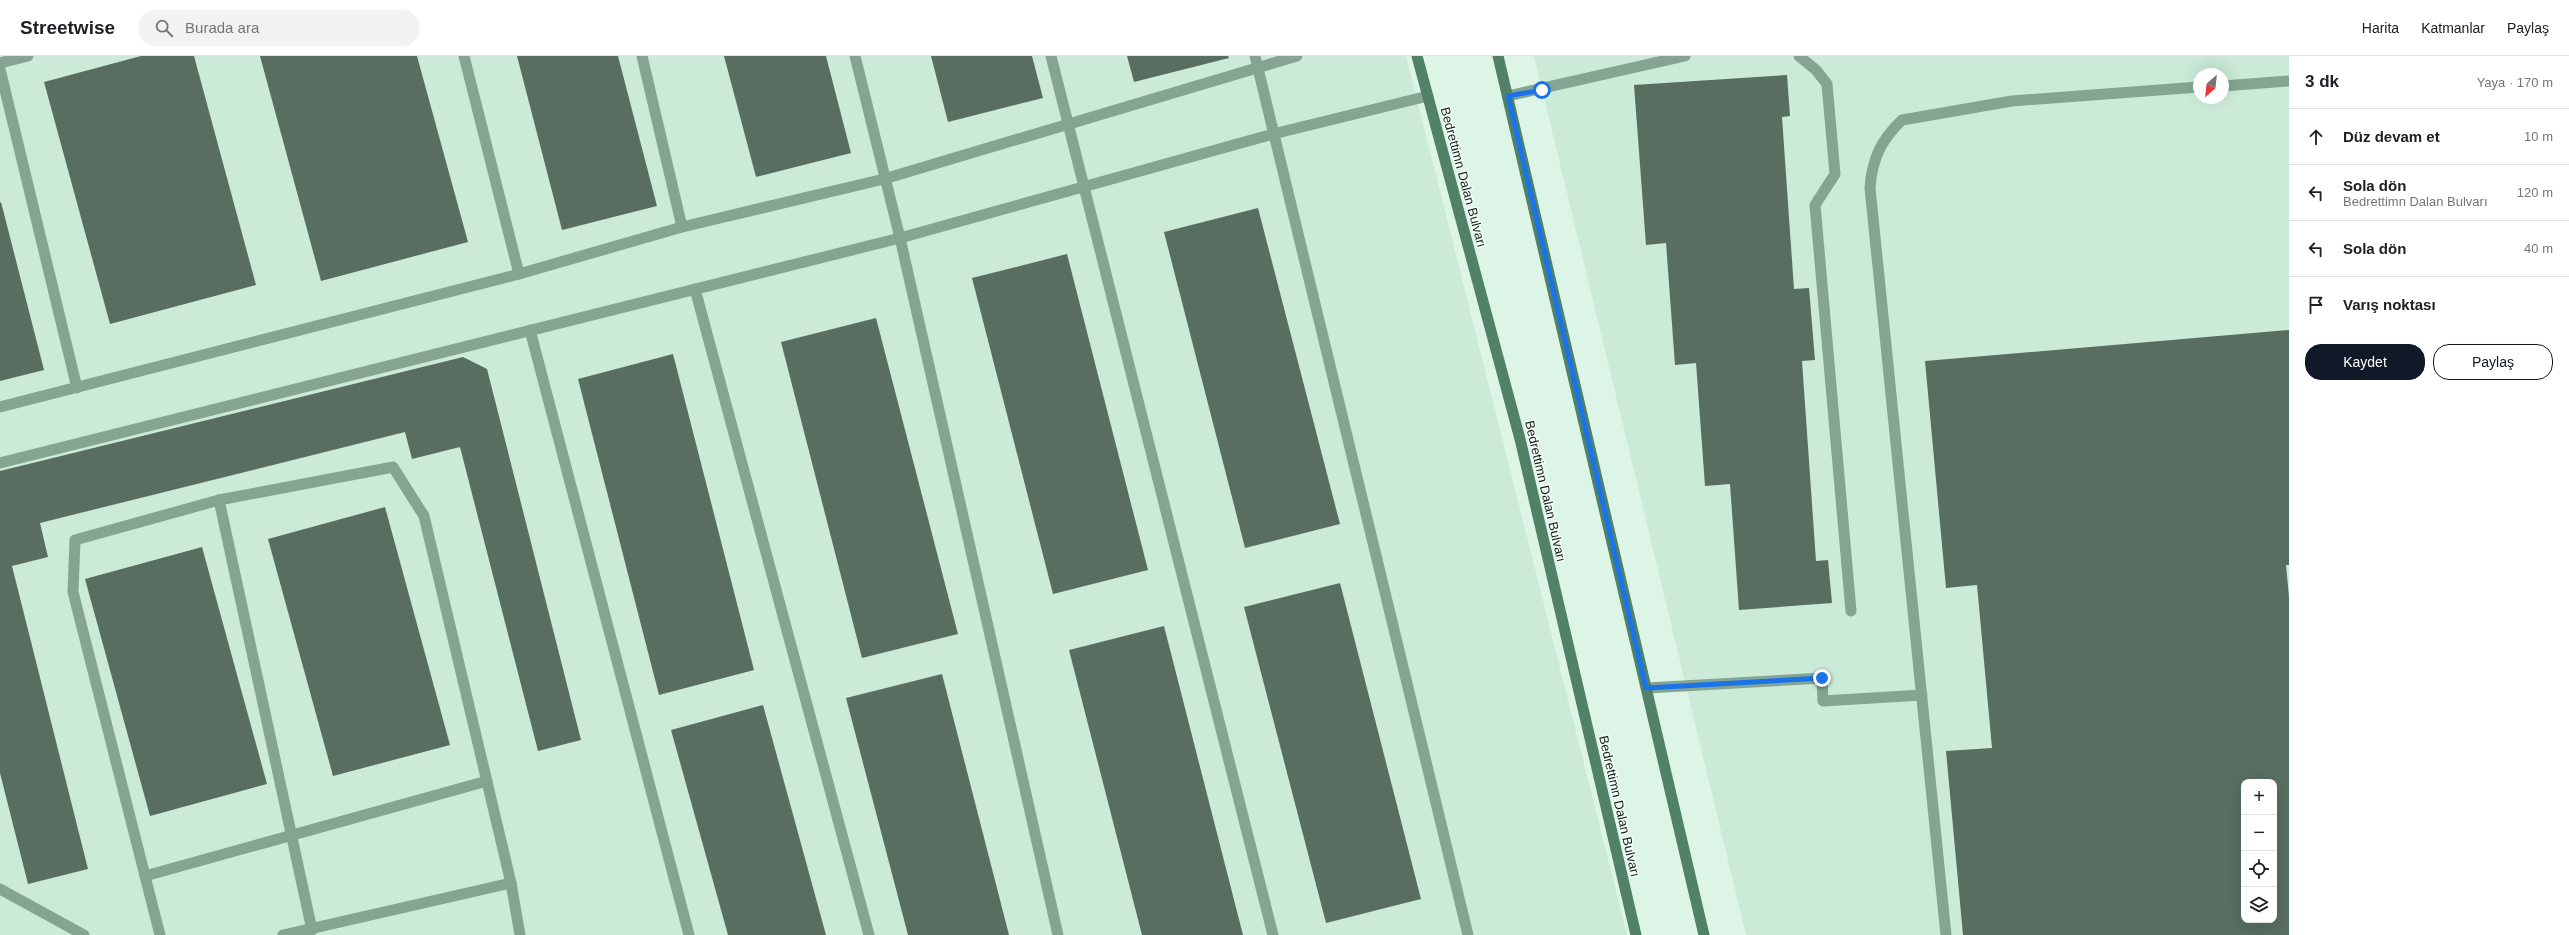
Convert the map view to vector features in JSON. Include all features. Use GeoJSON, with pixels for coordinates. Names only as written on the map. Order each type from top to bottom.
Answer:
{"type":"FeatureCollection","features":[{"type":"Feature","properties":{"kind":"main road","name":"Bedrettimn Dalan Bulvarı"},"geometry":{"type":"LineString","coordinates":[[1417,56],[1520,439],[1636,935]]}},
{"type":"Feature","properties":{"kind":"main road"},"geometry":{"type":"LineString","coordinates":[[1498,56],[1704,935]]}},
{"type":"Feature","properties":{"kind":"lane"},"geometry":{"type":"LineString","coordinates":[[0,63],[28,56]]}},
{"type":"Feature","properties":{"kind":"lane"},"geometry":{"type":"LineString","coordinates":[[464,56],[519,274]]}},
{"type":"Feature","properties":{"kind":"lane"},"geometry":{"type":"LineString","coordinates":[[642,56],[682,228]]}},
{"type":"Feature","properties":{"kind":"lane"},"geometry":{"type":"LineString","coordinates":[[855,56],[884,179],[900,238],[1058,935]]}},
{"type":"Feature","properties":{"kind":"lane"},"geometry":{"type":"LineString","coordinates":[[1051,56],[1067,126],[1274,935]]}},
{"type":"Feature","properties":{"kind":"lane"},"geometry":{"type":"LineString","coordinates":[[1255,56],[1468,935]]}},
{"type":"Feature","properties":{"kind":"lane"},"geometry":{"type":"LineString","coordinates":[[0,407],[519,274],[682,228],[884,179],[1067,126],[1297,56]]}},
{"type":"Feature","properties":{"kind":"lane"},"geometry":{"type":"LineString","coordinates":[[1508,96],[1685,56]]}},
{"type":"Feature","properties":{"kind":"lane"},"geometry":{"type":"LineString","coordinates":[[1799,56],[1816,70],[1826,84],[1835,174],[1815,205],[1851,611]]}},
{"type":"Feature","properties":{"kind":"lane"},"geometry":{"type":"LineString","coordinates":[[0,68],[77,388]]}},
{"type":"Feature","properties":{"kind":"lane"},"geometry":{"type":"LineString","coordinates":[[2229,86],[2289,81]]}},
{"type":"Feature","properties":{"kind":"lane"},"geometry":{"type":"LineString","coordinates":[[1946,935],[1870,188],[1872,168],[1878,150],[1889,132],[1902,120],[1951,110],[2012,101],[2193,87]]}},
{"type":"Feature","properties":{"kind":"lane"},"geometry":{"type":"LineString","coordinates":[[0,463],[900,238],[1273,134],[1428,96]]}},
{"type":"Feature","properties":{"kind":"lane"},"geometry":{"type":"LineString","coordinates":[[695,289],[869,935]]}},
{"type":"Feature","properties":{"kind":"lane"},"geometry":{"type":"LineString","coordinates":[[530,330],[689,935]]}},
{"type":"Feature","properties":{"kind":"lane"},"geometry":{"type":"LineString","coordinates":[[160,935],[73,592],[75,540],[219,500],[393,467],[424,516],[511,883],[520,935]]}},
{"type":"Feature","properties":{"kind":"lane"},"geometry":{"type":"LineString","coordinates":[[219,500],[312,930]]}},
{"type":"Feature","properties":{"kind":"lane"},"geometry":{"type":"LineString","coordinates":[[1646,688],[1822,678],[1823,700],[1922,695]]}},
{"type":"Feature","properties":{"kind":"lane"},"geometry":{"type":"LineString","coordinates":[[145,876],[487,781]]}},
{"type":"Feature","properties":{"kind":"lane"},"geometry":{"type":"LineString","coordinates":[[283,935],[312,930],[511,883]]}},
{"type":"Feature","properties":{"kind":"lane"},"geometry":{"type":"LineString","coordinates":[[0,889],[84,935]]}},
{"type":"Feature","properties":{"kind":"shaded area"},"geometry":{"type":"Polygon","coordinates":[[[0,56],[1406,56],[1627,935],[0,935],[0,56]]]}},
{"type":"Feature","properties":{"kind":"shaded area"},"geometry":{"type":"Polygon","coordinates":[[[1534,56],[2289,56],[2289,935],[1746,935],[1534,56]]]}},
{"type":"Feature","properties":{"kind":"building"},"geometry":{"type":"Polygon","coordinates":[[[141,56],[194,56],[256,285],[110,324],[44,82],[141,56]]]}},
{"type":"Feature","properties":{"kind":"building"},"geometry":{"type":"Polygon","coordinates":[[[260,56],[417,56],[468,242],[321,281],[260,56]]]}},
{"type":"Feature","properties":{"kind":"building"},"geometry":{"type":"Polygon","coordinates":[[[517,56],[618,56],[657,206],[562,230],[517,56]]]}},
{"type":"Feature","properties":{"kind":"building"},"geometry":{"type":"Polygon","coordinates":[[[724,56],[826,56],[851,153],[756,177],[724,56]]]}},
{"type":"Feature","properties":{"kind":"building"},"geometry":{"type":"Polygon","coordinates":[[[931,56],[1032,56],[1043,98],[948,122],[931,56]]]}},
{"type":"Feature","properties":{"kind":"building"},"geometry":{"type":"Polygon","coordinates":[[[1127,56],[1228,56],[1229,58],[1134,82],[1127,56]]]}},
{"type":"Feature","properties":{"kind":"building"},"geometry":{"type":"Polygon","coordinates":[[[1787,75],[1790,116],[1782,117],[1794,289],[1809,288],[1815,360],[1802,361],[1816,561],[1828,560],[1832,603],[1739,610],[1730,484],[1705,486],[1696,363],[1675,365],[1666,243],[1646,245],[1634,85],[1787,75]]]}},
{"type":"Feature","properties":{"kind":"building"},"geometry":{"type":"Polygon","coordinates":[[[1,202],[44,370],[0,381],[0,203],[1,202]]]}},
{"type":"Feature","properties":{"kind":"building"},"geometry":{"type":"Polygon","coordinates":[[[1258,208],[1340,524],[1245,548],[1164,232],[1258,208]]]}},
{"type":"Feature","properties":{"kind":"building"},"geometry":{"type":"Polygon","coordinates":[[[1067,254],[1148,570],[1053,594],[972,278],[1067,254]]]}},
{"type":"Feature","properties":{"kind":"building"},"geometry":{"type":"Polygon","coordinates":[[[876,318],[958,634],[862,658],[781,342],[876,318]]]}},
{"type":"Feature","properties":{"kind":"building"},"geometry":{"type":"Polygon","coordinates":[[[2289,330],[2289,565],[2286,565],[2289,597],[2289,935],[1963,935],[1946,751],[1992,748],[1977,585],[1946,588],[1925,361],[2289,330]]]}},
{"type":"Feature","properties":{"kind":"building"},"geometry":{"type":"Polygon","coordinates":[[[673,354],[754,670],[659,695],[578,379],[673,354]]]}},
{"type":"Feature","properties":{"kind":"building"},"geometry":{"type":"Polygon","coordinates":[[[463,357],[487,369],[581,740],[538,751],[460,447],[412,459],[405,432],[40,523],[48,557],[12,566],[88,869],[28,884],[0,773],[0,471],[463,357]]]}},
{"type":"Feature","properties":{"kind":"building"},"geometry":{"type":"Polygon","coordinates":[[[385,507],[450,745],[333,776],[268,539],[385,507]]]}},
{"type":"Feature","properties":{"kind":"building"},"geometry":{"type":"Polygon","coordinates":[[[202,547],[267,784],[150,816],[85,579],[202,547]]]}},
{"type":"Feature","properties":{"kind":"building"},"geometry":{"type":"Polygon","coordinates":[[[1340,583],[1421,899],[1326,923],[1244,607],[1340,583]]]}},
{"type":"Feature","properties":{"kind":"building"},"geometry":{"type":"Polygon","coordinates":[[[1164,626],[1243,935],[1142,935],[1069,650],[1164,626]]]}},
{"type":"Feature","properties":{"kind":"building"},"geometry":{"type":"Polygon","coordinates":[[[942,674],[1009,935],[908,935],[846,698],[942,674]]]}},
{"type":"Feature","properties":{"kind":"building"},"geometry":{"type":"Polygon","coordinates":[[[763,705],[826,935],[728,935],[671,730],[763,705]]]}},
{"type":"Feature","properties":{"kind":"route"},"geometry":{"type":"LineString","coordinates":[[1542,90],[1508,96],[1646,688],[1822,678]]}}]}
